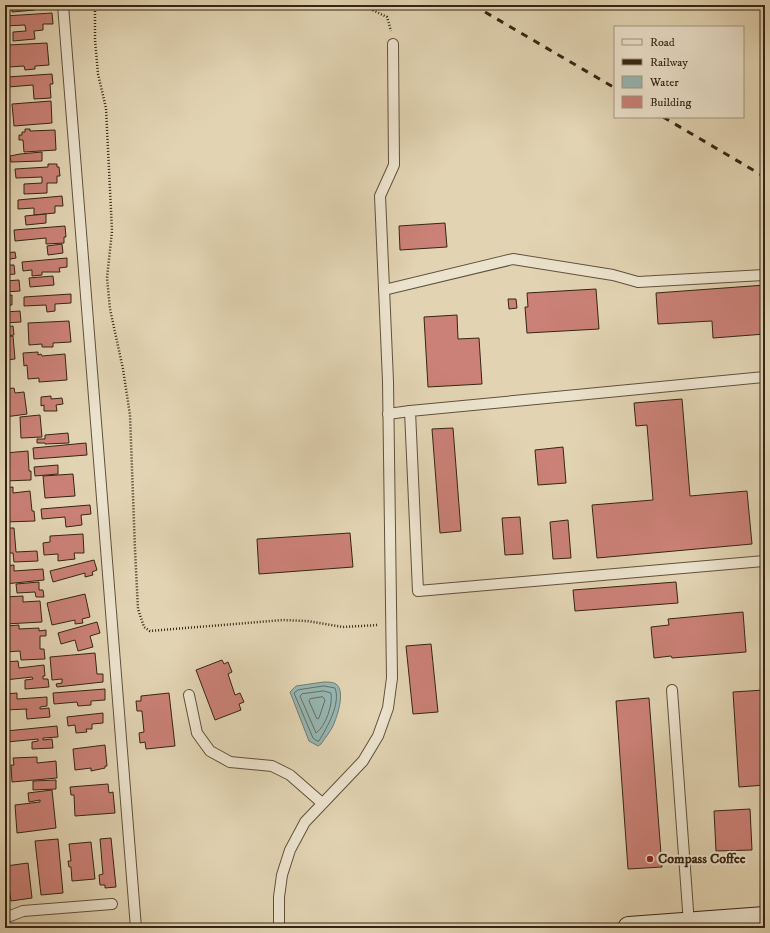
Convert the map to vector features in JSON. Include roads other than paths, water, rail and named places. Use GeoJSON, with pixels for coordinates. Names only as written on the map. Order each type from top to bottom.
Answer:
{"type":"FeatureCollection","features":[{"type":"Feature","properties":{"kind":"main road"},"geometry":{"type":"LineString","coordinates":[[629,928],[765,918]]}},
{"type":"Feature","properties":{"kind":"lane"},"geometry":{"type":"LineString","coordinates":[[63,5],[136,928]]}},
{"type":"Feature","properties":{"kind":"lane"},"geometry":{"type":"LineString","coordinates":[[279,928],[279,897],[282,875],[288,856],[305,822],[346,780],[362,761],[378,736],[388,708],[392,678],[388,414],[380,196],[394,165],[393,44]]}},
{"type":"Feature","properties":{"kind":"lane"},"geometry":{"type":"LineString","coordinates":[[384,290],[513,259],[613,275],[638,282],[765,275]]}},
{"type":"Feature","properties":{"kind":"lane"},"geometry":{"type":"LineString","coordinates":[[388,414],[765,377]]}},
{"type":"Feature","properties":{"kind":"lane"},"geometry":{"type":"LineString","coordinates":[[410,411],[418,591],[765,561]]}},
{"type":"Feature","properties":{"kind":"lane"},"geometry":{"type":"LineString","coordinates":[[672,690],[689,924]]}},
{"type":"Feature","properties":{"kind":"lane"},"geometry":{"type":"LineString","coordinates":[[189,695],[197,733],[210,751],[230,762],[272,766],[290,775],[322,803]]}},
{"type":"Feature","properties":{"kind":"lane"},"geometry":{"type":"LineString","coordinates":[[5,918],[23,910],[112,904]]}},
{"type":"Feature","properties":{"kind":"water"},"geometry":{"type":"Polygon","coordinates":[[[332,682],[339,687],[340,704],[333,726],[318,746],[309,741],[290,692],[296,686],[332,682]]]}},
{"type":"Feature","properties":{"kind":"railway"},"geometry":{"type":"LineString","coordinates":[[473,5],[614,87]]}},
{"type":"Feature","properties":{"kind":"railway"},"geometry":{"type":"LineString","coordinates":[[665,118],[765,177]]}},
{"type":"Feature","properties":{"kind":"place","name":"Compass Coffee"},"geometry":{"type":"Point","coordinates":[650,859]}}]}
